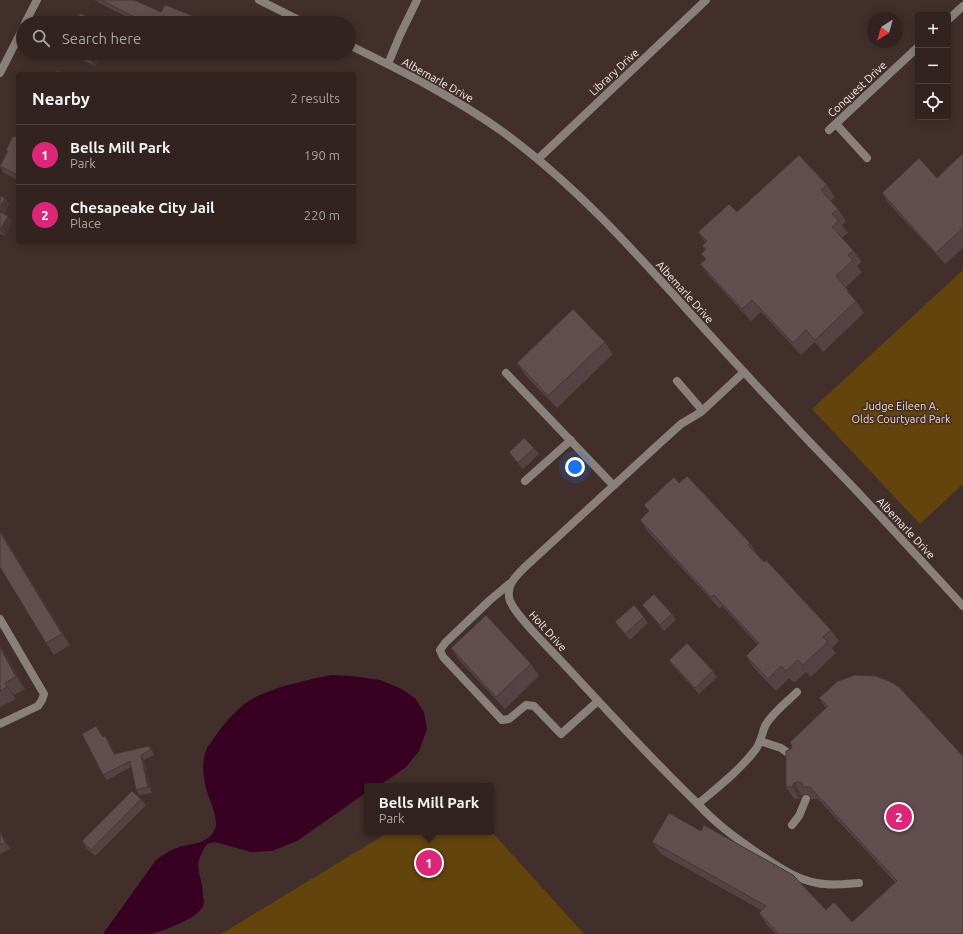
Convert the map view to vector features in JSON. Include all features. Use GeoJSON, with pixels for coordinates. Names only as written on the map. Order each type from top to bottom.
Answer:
{"type":"FeatureCollection","features":[{"type":"Feature","properties":{"kind":"street"},"geometry":{"type":"LineString","coordinates":[[29,16],[37,0]]}},
{"type":"Feature","properties":{"kind":"street"},"geometry":{"type":"LineString","coordinates":[[259,0],[291,16]]}},
{"type":"Feature","properties":{"kind":"street"},"geometry":{"type":"LineString","coordinates":[[388,64],[416,0]]}},
{"type":"Feature","properties":{"kind":"street","name":"Library Drive"},"geometry":{"type":"LineString","coordinates":[[538,159],[706,0]]}},
{"type":"Feature","properties":{"kind":"street"},"geometry":{"type":"LineString","coordinates":[[951,17],[963,6]]}},
{"type":"Feature","properties":{"kind":"street"},"geometry":{"type":"LineString","coordinates":[[0,73],[16,42]]}},
{"type":"Feature","properties":{"kind":"street","name":"Albemarle Drive"},"geometry":{"type":"LineString","coordinates":[[356,48],[435,88],[503,132],[538,159],[628,246],[963,606]]}},
{"type":"Feature","properties":{"kind":"street","name":"Conquest Drive"},"geometry":{"type":"LineString","coordinates":[[829,130],[917,48]]}},
{"type":"Feature","properties":{"kind":"street"},"geometry":{"type":"LineString","coordinates":[[836,124],[867,158]]}},
{"type":"Feature","properties":{"kind":"street"},"geometry":{"type":"LineString","coordinates":[[598,701],[561,734],[532,705],[526,705],[509,719],[502,720],[443,657],[440,650],[445,643],[490,600],[510,584],[525,567],[613,485],[681,424],[702,410],[744,372]]}},
{"type":"Feature","properties":{"kind":"street"},"geometry":{"type":"LineString","coordinates":[[506,373],[613,485]]}},
{"type":"Feature","properties":{"kind":"street"},"geometry":{"type":"LineString","coordinates":[[677,380],[702,410]]}},
{"type":"Feature","properties":{"kind":"street"},"geometry":{"type":"LineString","coordinates":[[525,481],[571,440]]}},
{"type":"Feature","properties":{"kind":"street","name":"Holt Drive"},"geometry":{"type":"LineString","coordinates":[[510,584],[508,593],[514,608],[548,648],[669,776],[713,820],[737,839],[795,877],[816,883],[834,885],[860,883]]}},
{"type":"Feature","properties":{"kind":"street"},"geometry":{"type":"LineString","coordinates":[[0,619],[44,694],[38,706],[0,724]]}},
{"type":"Feature","properties":{"kind":"street"},"geometry":{"type":"LineString","coordinates":[[698,804],[738,769],[756,748],[771,718],[797,692]]}},
{"type":"Feature","properties":{"kind":"street"},"geometry":{"type":"LineString","coordinates":[[760,741],[780,748],[795,758]]}},
{"type":"Feature","properties":{"kind":"street"},"geometry":{"type":"LineString","coordinates":[[792,825],[799,816],[806,799]]}},
{"type":"Feature","properties":{"kind":"green space","name":"Judge Eileen A. Olds Courtyard Park"},"geometry":{"type":"Polygon","coordinates":[[[963,270],[963,484],[920,524],[812,409],[963,270]]]}},
{"type":"Feature","properties":{"kind":"green space"},"geometry":{"type":"Polygon","coordinates":[[[494,834],[584,934],[221,934],[384,835],[494,834]]]}},
{"type":"Feature","properties":{"kind":"shaded area"},"geometry":{"type":"Polygon","coordinates":[[[331,675],[352,676],[380,680],[400,688],[415,698],[424,712],[427,729],[419,751],[406,767],[382,783],[364,783],[364,794],[297,841],[272,851],[251,852],[215,842],[207,844],[199,860],[198,866],[204,901],[200,910],[195,915],[170,928],[154,933],[103,934],[156,860],[176,848],[198,843],[207,839],[214,831],[216,826],[215,814],[206,789],[203,763],[207,747],[218,732],[240,707],[253,698],[269,691],[331,675]]]}},
{"type":"Feature","properties":{"kind":"building"},"geometry":{"type":"Polygon","coordinates":[[[101,0],[134,0],[161,12],[165,5],[193,16],[132,16],[101,0]]]}},
{"type":"Feature","properties":{"kind":"building"},"geometry":{"type":"Polygon","coordinates":[[[80,13],[86,16],[78,16],[80,13]]]}},
{"type":"Feature","properties":{"kind":"building"},"geometry":{"type":"Polygon","coordinates":[[[16,135],[16,174],[0,166],[8,151],[6,150],[13,136],[15,137],[16,135]]]}},
{"type":"Feature","properties":{"kind":"building"},"geometry":{"type":"Polygon","coordinates":[[[963,153],[963,228],[936,253],[882,193],[919,158],[937,178],[963,153]]]}},
{"type":"Feature","properties":{"kind":"building"},"geometry":{"type":"Polygon","coordinates":[[[799,155],[827,185],[821,190],[838,209],[832,214],[839,221],[832,227],[853,250],[848,255],[853,260],[836,276],[856,301],[815,340],[806,330],[793,343],[752,300],[742,309],[700,264],[706,259],[701,254],[706,249],[702,246],[707,241],[698,232],[729,204],[737,212],[799,155]]]}},
{"type":"Feature","properties":{"kind":"building"},"geometry":{"type":"Polygon","coordinates":[[[0,196],[5,198],[0,207],[0,196]]]}},
{"type":"Feature","properties":{"kind":"building"},"geometry":{"type":"Polygon","coordinates":[[[0,212],[8,216],[0,230],[0,212]]]}},
{"type":"Feature","properties":{"kind":"building"},"geometry":{"type":"Polygon","coordinates":[[[573,309],[605,342],[548,396],[517,363],[573,309]]]}},
{"type":"Feature","properties":{"kind":"building"},"geometry":{"type":"Polygon","coordinates":[[[524,438],[534,448],[518,463],[509,452],[524,438]]]}},
{"type":"Feature","properties":{"kind":"building"},"geometry":{"type":"Polygon","coordinates":[[[687,476],[750,543],[748,545],[764,562],[766,560],[831,630],[823,637],[828,642],[803,665],[798,660],[786,671],[781,666],[768,679],[746,656],[759,643],[714,595],[711,597],[640,520],[649,511],[644,505],[674,477],[679,483],[687,476]]]}},
{"type":"Feature","properties":{"kind":"building"},"geometry":{"type":"Polygon","coordinates":[[[0,532],[62,634],[46,643],[0,567],[0,532]]]}},
{"type":"Feature","properties":{"kind":"building"},"geometry":{"type":"Polygon","coordinates":[[[654,594],[672,614],[660,625],[642,605],[654,594]]]}},
{"type":"Feature","properties":{"kind":"building"},"geometry":{"type":"Polygon","coordinates":[[[634,605],[644,617],[625,634],[615,622],[634,605]]]}},
{"type":"Feature","properties":{"kind":"building"},"geometry":{"type":"Polygon","coordinates":[[[486,615],[531,664],[496,697],[451,648],[486,615]]]}},
{"type":"Feature","properties":{"kind":"building"},"geometry":{"type":"Polygon","coordinates":[[[687,643],[713,671],[695,688],[669,660],[687,643]]]}},
{"type":"Feature","properties":{"kind":"building"},"geometry":{"type":"Polygon","coordinates":[[[0,647],[16,677],[5,683],[7,687],[0,691],[0,647]]]}},
{"type":"Feature","properties":{"kind":"building"},"geometry":{"type":"Polygon","coordinates":[[[855,675],[875,676],[887,680],[899,687],[963,756],[963,934],[779,934],[759,913],[766,906],[652,842],[669,813],[701,831],[704,825],[793,875],[826,910],[834,902],[852,922],[897,881],[810,787],[803,787],[802,783],[797,782],[794,783],[792,787],[786,787],[786,751],[791,749],[792,746],[790,742],[828,706],[819,698],[838,681],[855,675]]]}},
{"type":"Feature","properties":{"kind":"building"},"geometry":{"type":"Polygon","coordinates":[[[96,726],[103,737],[105,736],[114,754],[149,746],[151,750],[141,755],[148,787],[136,790],[130,761],[103,775],[82,734],[96,726]]]}},
{"type":"Feature","properties":{"kind":"building"},"geometry":{"type":"Polygon","coordinates":[[[132,791],[141,799],[91,850],[82,841],[132,791]]]}},
{"type":"Feature","properties":{"kind":"building"},"geometry":{"type":"Polygon","coordinates":[[[0,832],[5,843],[0,845],[0,832]]]}},
{"type":"Feature","properties":{"kind":"place","name":"Chesapeake City Jail"},"geometry":{"type":"Point","coordinates":[899,817]}},
{"type":"Feature","properties":{"kind":"place","name":"Bells Mill Park"},"geometry":{"type":"Point","coordinates":[429,863]}}]}
